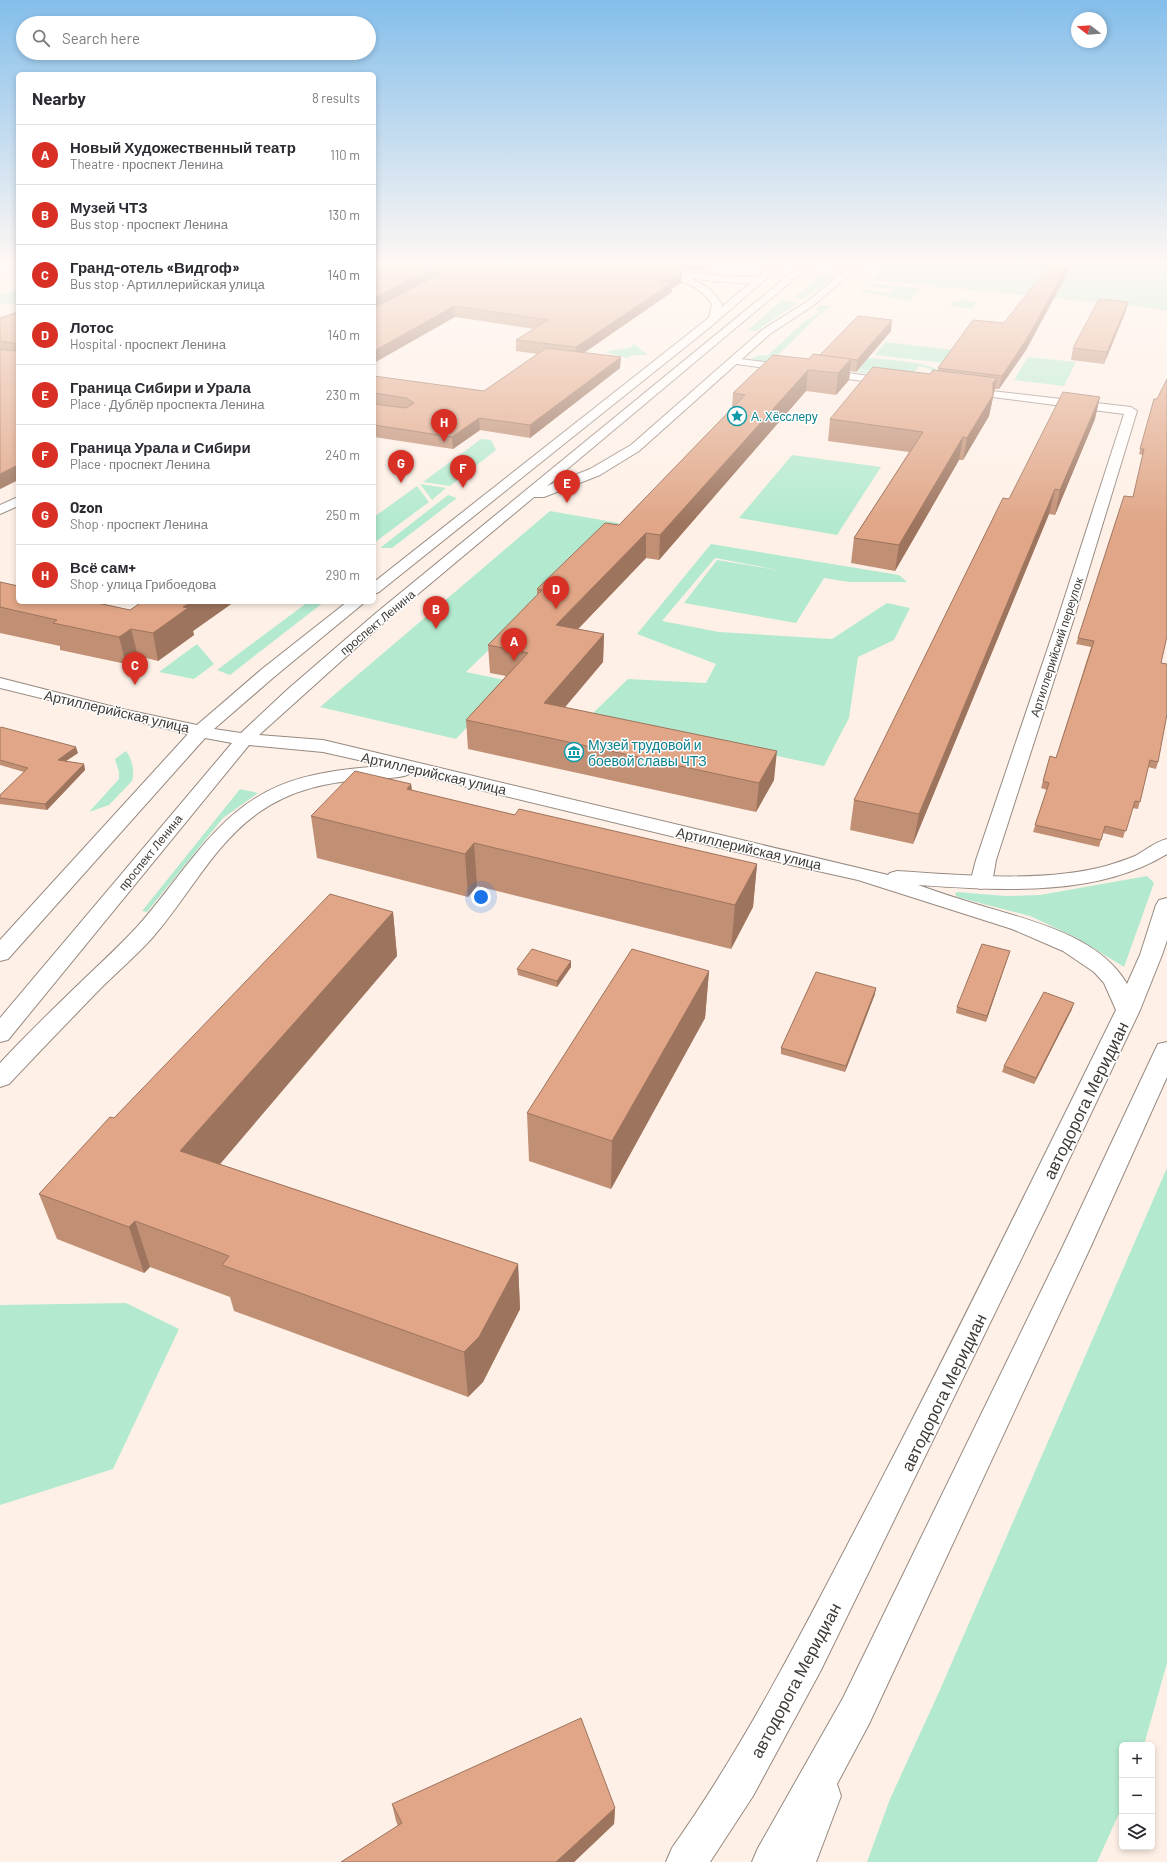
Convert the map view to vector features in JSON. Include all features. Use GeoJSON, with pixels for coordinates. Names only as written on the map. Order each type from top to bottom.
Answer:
{"type":"FeatureCollection","features":[{"type":"Feature","properties":{"kind":"main road","name":"проспект Ленина"},"geometry":{"type":"LineString","coordinates":[[376,587],[673,351]]}},
{"type":"Feature","properties":{"kind":"main road","name":"проспект Ленина"},"geometry":{"type":"LineString","coordinates":[[0,1034],[245,739],[294,693],[382,616],[704,351]]}},
{"type":"Feature","properties":{"kind":"main road"},"geometry":{"type":"LineString","coordinates":[[519,502],[595,472],[636,448],[745,351]]}},
{"type":"Feature","properties":{"kind":"main road"},"geometry":{"type":"LineString","coordinates":[[734,361],[902,383]]}},
{"type":"Feature","properties":{"kind":"main road","name":"Артиллерийский переулок"},"geometry":{"type":"LineString","coordinates":[[954,390],[1131,411],[1061,633],[986,860],[982,883]]}},
{"type":"Feature","properties":{"kind":"main road"},"geometry":{"type":"LineString","coordinates":[[0,510],[16,502]]}},
{"type":"Feature","properties":{"kind":"main road","name":"проспект Ленина"},"geometry":{"type":"LineString","coordinates":[[0,954],[201,731],[268,673],[354,604]]}},
{"type":"Feature","properties":{"kind":"main road","name":"Артиллерийская улица"},"geometry":{"type":"LineString","coordinates":[[0,683],[149,720],[201,731],[245,739],[323,746],[791,859],[866,875],[967,909],[1024,924],[1058,940],[1103,967],[1116,982],[1128,1010]]}},
{"type":"Feature","properties":{"kind":"main road"},"geometry":{"type":"LineString","coordinates":[[0,1078],[47,1029],[146,932],[222,836],[248,810],[270,796],[293,786],[347,776],[419,769]]}},
{"type":"Feature","properties":{"kind":"main road","name":"Артиллерийская улица"},"geometry":{"type":"LineString","coordinates":[[866,875],[982,883],[1029,882],[1099,873],[1135,864],[1167,845]]}},
{"type":"Feature","properties":{"kind":"main road","name":"автодорога Меридиан"},"geometry":{"type":"LineString","coordinates":[[686,1862],[734,1791],[798,1680],[939,1402],[1128,1010],[1151,955],[1167,905]]}},
{"type":"Feature","properties":{"kind":"main road"},"geometry":{"type":"LineString","coordinates":[[772,1862],[856,1711],[1077,1246],[1167,1050]]}},
{"type":"Feature","properties":{"kind":"main road"},"geometry":{"type":"LineString","coordinates":[[796,1862],[856,1711]]}},
{"type":"Feature","properties":{"kind":"green space"},"geometry":{"type":"Polygon","coordinates":[[[643,351],[648,355],[633,355],[627,358],[604,352],[643,351]]]}},
{"type":"Feature","properties":{"kind":"green space"},"geometry":{"type":"Polygon","coordinates":[[[772,351],[782,351],[769,364],[756,362],[752,359],[756,356],[768,355],[772,351]]]}},
{"type":"Feature","properties":{"kind":"green space"},"geometry":{"type":"Polygon","coordinates":[[[878,351],[952,351],[944,363],[875,355],[878,351]]]}},
{"type":"Feature","properties":{"kind":"green space"},"geometry":{"type":"Polygon","coordinates":[[[856,357],[916,363],[937,369],[942,373],[923,378],[907,378],[854,371],[841,368],[834,364],[841,358],[856,357]],[[849,359],[840,364],[850,369],[895,376],[920,377],[929,376],[935,373],[930,369],[919,366],[912,376],[856,369],[863,360],[849,359]]]}},
{"type":"Feature","properties":{"kind":"green space"},"geometry":{"type":"Polygon","coordinates":[[[1028,357],[1076,362],[1064,386],[1014,380],[1028,357]]]}},
{"type":"Feature","properties":{"kind":"green space"},"geometry":{"type":"Polygon","coordinates":[[[481,439],[491,440],[496,450],[450,486],[423,482],[481,439]]]}},
{"type":"Feature","properties":{"kind":"green space"},"geometry":{"type":"Polygon","coordinates":[[[792,455],[881,467],[837,535],[739,518],[792,455]]]}},
{"type":"Feature","properties":{"kind":"green space"},"geometry":{"type":"Polygon","coordinates":[[[420,484],[446,488],[432,500],[420,484]]]}},
{"type":"Feature","properties":{"kind":"green space"},"geometry":{"type":"Polygon","coordinates":[[[417,486],[429,502],[376,542],[376,516],[417,486]]]}},
{"type":"Feature","properties":{"kind":"green space"},"geometry":{"type":"Polygon","coordinates":[[[448,495],[457,498],[392,548],[380,548],[448,495]]]}},
{"type":"Feature","properties":{"kind":"green space"},"geometry":{"type":"Polygon","coordinates":[[[550,511],[619,523],[466,672],[510,681],[456,739],[320,707],[550,511]]]}},
{"type":"Feature","properties":{"kind":"green space"},"geometry":{"type":"Polygon","coordinates":[[[711,544],[899,575],[907,582],[849,582],[824,578],[796,623],[684,603],[717,560],[783,571],[715,558],[662,621],[719,632],[832,639],[887,603],[910,608],[894,640],[858,657],[849,718],[824,766],[590,716],[628,679],[706,683],[716,664],[637,634],[711,544]]]}},
{"type":"Feature","properties":{"kind":"green space"},"geometry":{"type":"Polygon","coordinates":[[[305,604],[321,604],[230,675],[217,670],[305,604]]]}},
{"type":"Feature","properties":{"kind":"green space"},"geometry":{"type":"Polygon","coordinates":[[[197,644],[214,664],[194,679],[159,672],[197,644]]]}},
{"type":"Feature","properties":{"kind":"green space"},"geometry":{"type":"Polygon","coordinates":[[[126,751],[132,765],[132,781],[109,805],[89,812],[119,779],[119,772],[115,759],[126,751]]]}},
{"type":"Feature","properties":{"kind":"green space"},"geometry":{"type":"Polygon","coordinates":[[[240,789],[258,793],[223,818],[147,912],[142,911],[240,789]]]}},
{"type":"Feature","properties":{"kind":"green space"},"geometry":{"type":"Polygon","coordinates":[[[1147,876],[1154,883],[1124,967],[1077,938],[1030,916],[957,897],[955,894],[957,892],[1006,896],[1040,895],[1147,876]]]}},
{"type":"Feature","properties":{"kind":"green space"},"geometry":{"type":"Polygon","coordinates":[[[1167,1168],[1167,1663],[1145,1742],[1119,1742],[1119,1814],[1097,1862],[867,1862],[890,1799],[939,1692],[1167,1168]]]}},
{"type":"Feature","properties":{"kind":"green space"},"geometry":{"type":"Polygon","coordinates":[[[126,1303],[179,1329],[113,1469],[0,1505],[0,1305],[126,1303]]]}},
{"type":"Feature","properties":{"kind":"building"},"geometry":{"type":"Polygon","coordinates":[[[0,351],[15,351],[16,466],[0,474],[0,351]]]}},
{"type":"Feature","properties":{"kind":"building"},"geometry":{"type":"Polygon","coordinates":[[[542,351],[570,351],[621,357],[530,425],[479,418],[452,437],[376,425],[376,404],[406,408],[414,403],[406,398],[376,393],[376,376],[484,391],[542,351]]]}},
{"type":"Feature","properties":{"kind":"building"},"geometry":{"type":"Polygon","coordinates":[[[824,351],[865,351],[857,360],[820,355],[824,351]]]}},
{"type":"Feature","properties":{"kind":"building"},"geometry":{"type":"Polygon","coordinates":[[[950,351],[1019,351],[1002,376],[938,368],[950,351]]]}},
{"type":"Feature","properties":{"kind":"building"},"geometry":{"type":"Polygon","coordinates":[[[813,354],[851,359],[838,373],[808,370],[660,535],[646,533],[556,625],[604,634],[544,703],[777,751],[759,783],[466,720],[528,653],[488,645],[542,590],[537,589],[605,523],[619,525],[745,395],[733,393],[773,355],[809,359],[813,354]]]}},
{"type":"Feature","properties":{"kind":"building"},"geometry":{"type":"Polygon","coordinates":[[[873,367],[930,374],[933,370],[997,378],[993,383],[993,395],[967,438],[963,437],[899,545],[854,538],[923,432],[830,419],[873,367]]]}},
{"type":"Feature","properties":{"kind":"building"},"geometry":{"type":"Polygon","coordinates":[[[1167,379],[1167,636],[1161,663],[1167,664],[1167,714],[1158,762],[1150,760],[1140,802],[1135,801],[1126,831],[1105,826],[1101,840],[1035,825],[1049,783],[1043,781],[1050,756],[1056,758],[1094,641],[1078,638],[1124,496],[1133,497],[1144,449],[1140,449],[1154,399],[1157,399],[1167,379]]]}},
{"type":"Feature","properties":{"kind":"building"},"geometry":{"type":"Polygon","coordinates":[[[1063,392],[1100,397],[1060,490],[1055,489],[919,814],[854,800],[1003,498],[1009,499],[1063,392]]]}},
{"type":"Feature","properties":{"kind":"building"},"geometry":{"type":"Polygon","coordinates":[[[0,582],[16,586],[16,604],[102,604],[130,610],[139,604],[188,604],[183,607],[188,608],[153,633],[131,629],[119,637],[53,623],[57,620],[0,607],[0,582]]]}},
{"type":"Feature","properties":{"kind":"building"},"geometry":{"type":"Polygon","coordinates":[[[1,727],[76,747],[58,760],[84,764],[45,804],[0,798],[0,795],[28,768],[0,760],[1,727]]]}},
{"type":"Feature","properties":{"kind":"building"},"geometry":{"type":"Polygon","coordinates":[[[355,771],[411,784],[407,789],[515,815],[519,809],[757,864],[735,905],[474,843],[465,854],[311,816],[355,771]]]}},
{"type":"Feature","properties":{"kind":"building"},"geometry":{"type":"Polygon","coordinates":[[[330,894],[393,912],[180,1151],[518,1264],[479,1337],[464,1352],[222,1265],[229,1256],[135,1221],[129,1227],[39,1194],[110,1117],[114,1118],[330,894]]]}},
{"type":"Feature","properties":{"kind":"building"},"geometry":{"type":"Polygon","coordinates":[[[982,944],[1010,951],[987,1016],[957,1007],[982,944]]]}},
{"type":"Feature","properties":{"kind":"building"},"geometry":{"type":"Polygon","coordinates":[[[532,949],[571,961],[557,981],[517,969],[532,949]]]}},
{"type":"Feature","properties":{"kind":"building"},"geometry":{"type":"Polygon","coordinates":[[[632,949],[709,971],[612,1141],[527,1113],[632,949]]]}},
{"type":"Feature","properties":{"kind":"building"},"geometry":{"type":"Polygon","coordinates":[[[816,972],[876,988],[846,1066],[781,1048],[816,972]]]}},
{"type":"Feature","properties":{"kind":"building"},"geometry":{"type":"Polygon","coordinates":[[[1044,992],[1074,1003],[1036,1078],[1004,1066],[1044,992]]]}},
{"type":"Feature","properties":{"kind":"building"},"geometry":{"type":"Polygon","coordinates":[[[581,1718],[615,1808],[556,1862],[341,1862],[402,1823],[392,1804],[581,1718]]]}},
{"type":"Feature","properties":{"kind":"place","name":"А. Хёсслеру"},"geometry":{"type":"Point","coordinates":[737,416]}},
{"type":"Feature","properties":{"kind":"place","name":"Всё сам+"},"geometry":{"type":"Point","coordinates":[444,442]}},
{"type":"Feature","properties":{"kind":"place","name":"Ozon"},"geometry":{"type":"Point","coordinates":[401,483]}},
{"type":"Feature","properties":{"kind":"place","name":"Граница Урала и Сибири"},"geometry":{"type":"Point","coordinates":[463,488]}},
{"type":"Feature","properties":{"kind":"place","name":"Граница Сибири и Урала"},"geometry":{"type":"Point","coordinates":[567,503]}},
{"type":"Feature","properties":{"kind":"place","name":"Лотос"},"geometry":{"type":"Point","coordinates":[556,609]}},
{"type":"Feature","properties":{"kind":"place","name":"Музей ЧТЗ"},"geometry":{"type":"Point","coordinates":[436,629]}},
{"type":"Feature","properties":{"kind":"place","name":"Новый Художественный театр"},"geometry":{"type":"Point","coordinates":[514,661]}},
{"type":"Feature","properties":{"kind":"place","name":"Гранд-отель «Видгоф»"},"geometry":{"type":"Point","coordinates":[135,685]}},
{"type":"Feature","properties":{"kind":"place","name":"Музей трудовой и боевой славы ЧТЗ"},"geometry":{"type":"Point","coordinates":[574,752]}}]}
